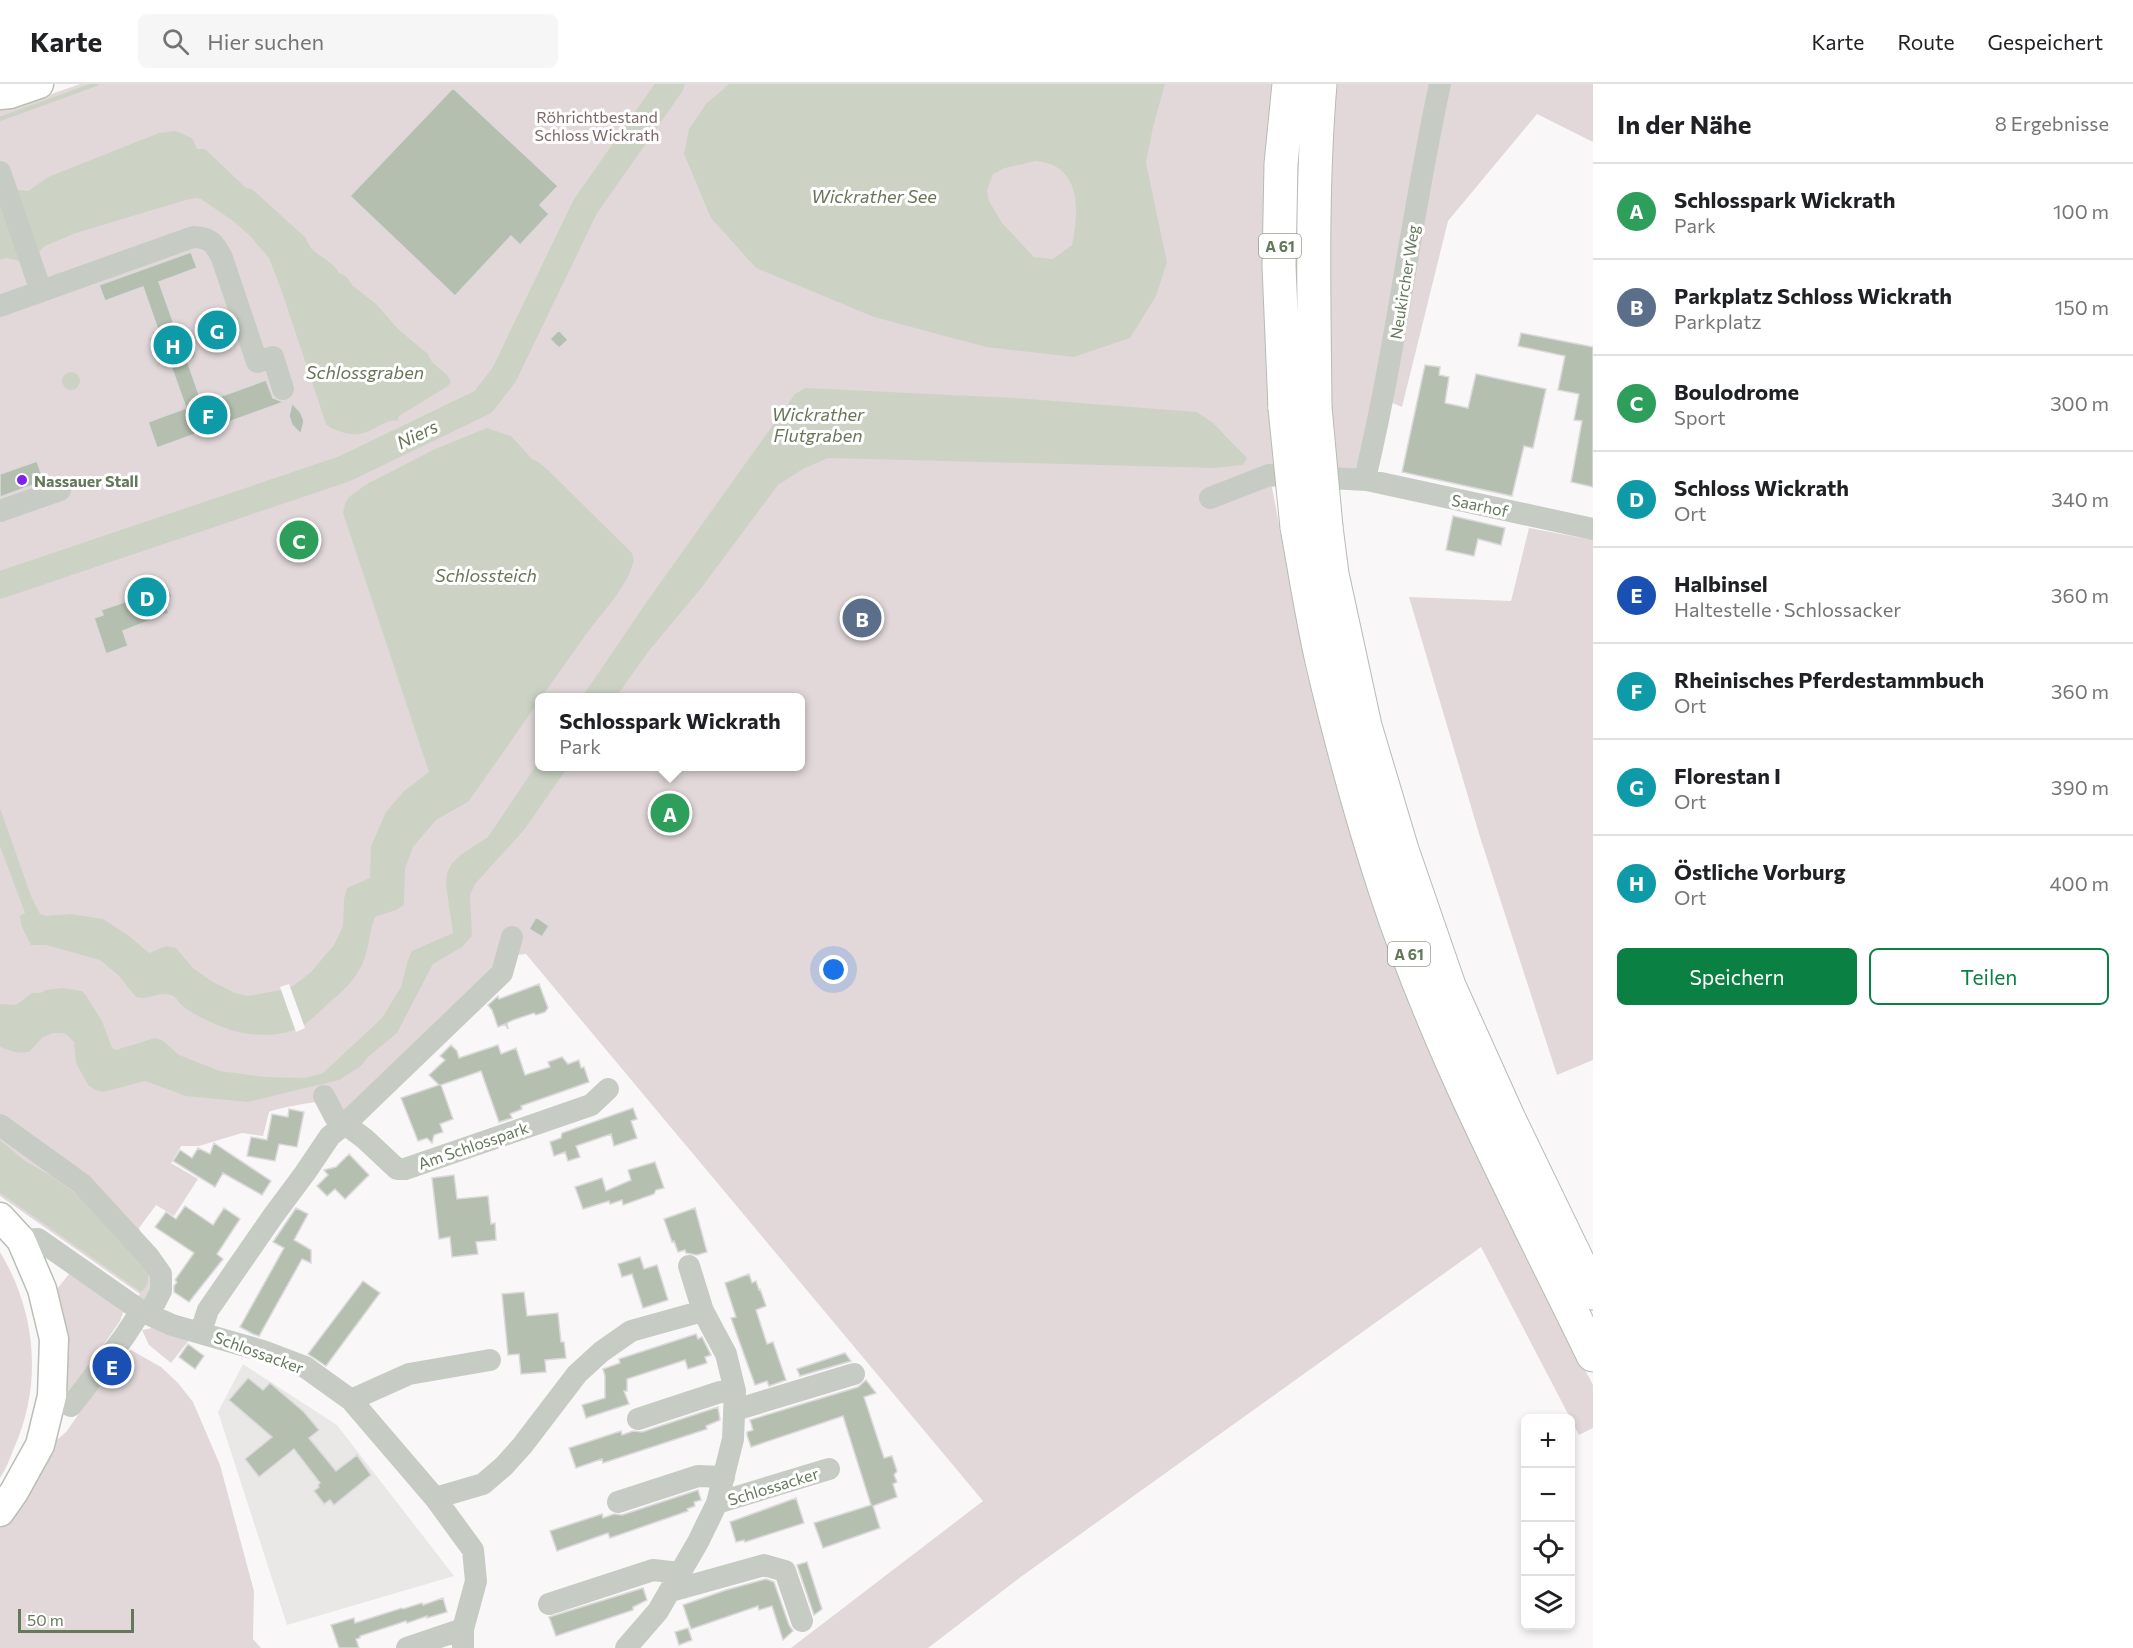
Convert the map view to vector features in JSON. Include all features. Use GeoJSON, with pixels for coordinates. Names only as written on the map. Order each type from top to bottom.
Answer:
{"type":"FeatureCollection","features":[{"type":"Feature","properties":{"kind":"highway","name":"A 61"},"geometry":{"type":"LineString","coordinates":[[1289,84],[1281,164],[1279,266],[1300,407],[1322,659],[1386,892],[1427,1002],[1479,1122],[1593,1355]]}},
{"type":"Feature","properties":{"kind":"highway","name":"A 61"},"geometry":{"type":"LineString","coordinates":[[1300,407],[1314,228],[1316,127],[1320,84]]}},
{"type":"Feature","properties":{"kind":"highway","name":"A 61"},"geometry":{"type":"LineString","coordinates":[[1312,527],[1337,597],[1365,726],[1406,862],[1449,986],[1508,1117],[1593,1293]]}},
{"type":"Feature","properties":{"kind":"main road"},"geometry":{"type":"LineString","coordinates":[[27,84],[39,84]]}},
{"type":"Feature","properties":{"kind":"main road"},"geometry":{"type":"LineString","coordinates":[[0,95],[39,84]]}},
{"type":"Feature","properties":{"kind":"main road"},"geometry":{"type":"LineString","coordinates":[[0,1216],[21,1240],[42,1288],[54,1339],[52,1396],[40,1444],[14,1492],[0,1512]]}},
{"type":"Feature","properties":{"kind":"street","name":"Neukircher Weg"},"geometry":{"type":"LineString","coordinates":[[1367,480],[1367,470],[1393,350],[1426,148],[1440,84]]}},
{"type":"Feature","properties":{"kind":"street"},"geometry":{"type":"LineString","coordinates":[[2,178],[41,291]]}},
{"type":"Feature","properties":{"kind":"street"},"geometry":{"type":"LineString","coordinates":[[0,306],[193,237],[205,237],[215,244],[222,258],[257,362],[273,357],[283,389]]}},
{"type":"Feature","properties":{"kind":"street","name":"Saarhof"},"geometry":{"type":"LineString","coordinates":[[1210,498],[1269,476],[1367,480],[1593,529]]}},
{"type":"Feature","properties":{"kind":"street"},"geometry":{"type":"LineString","coordinates":[[0,511],[60,490]]}},
{"type":"Feature","properties":{"kind":"street"},"geometry":{"type":"LineString","coordinates":[[201,1331],[208,1310],[340,1120],[502,973],[512,937]]}},
{"type":"Feature","properties":{"kind":"street","name":"Am Schlosspark"},"geometry":{"type":"LineString","coordinates":[[340,1120],[365,1139],[397,1169],[405,1169],[591,1105],[609,1089]]}},
{"type":"Feature","properties":{"kind":"street"},"geometry":{"type":"LineString","coordinates":[[324,1096],[340,1120]]}},
{"type":"Feature","properties":{"kind":"street"},"geometry":{"type":"LineString","coordinates":[[0,1125],[82,1184],[149,1257],[160,1274],[161,1291],[71,1406],[52,1396]]}},
{"type":"Feature","properties":{"kind":"street","name":"Schlossacker"},"geometry":{"type":"LineString","coordinates":[[21,1240],[38,1239],[145,1312],[172,1325],[201,1331],[305,1367],[351,1401],[435,1498],[473,1550],[476,1581],[463,1639]]}},
{"type":"Feature","properties":{"kind":"street","name":"Schlossacker"},"geometry":{"type":"LineString","coordinates":[[626,1648],[658,1611],[676,1582],[717,1503],[733,1439],[735,1400],[726,1354],[703,1311],[689,1266]]}},
{"type":"Feature","properties":{"kind":"street"},"geometry":{"type":"LineString","coordinates":[[435,1498],[483,1484],[522,1446],[577,1374],[601,1352],[631,1331],[703,1311]]}},
{"type":"Feature","properties":{"kind":"street"},"geometry":{"type":"LineString","coordinates":[[351,1401],[409,1374],[490,1360]]}},
{"type":"Feature","properties":{"kind":"street"},"geometry":{"type":"LineString","coordinates":[[638,1419],[720,1392],[735,1400],[854,1374]]}},
{"type":"Feature","properties":{"kind":"street","name":"Schlossacker"},"geometry":{"type":"LineString","coordinates":[[717,1503],[829,1469]]}},
{"type":"Feature","properties":{"kind":"street"},"geometry":{"type":"LineString","coordinates":[[618,1502],[698,1476],[724,1477]]}},
{"type":"Feature","properties":{"kind":"street"},"geometry":{"type":"LineString","coordinates":[[549,1604],[653,1570],[676,1582],[764,1565],[785,1570],[802,1621]]}},
{"type":"Feature","properties":{"kind":"street"},"geometry":{"type":"LineString","coordinates":[[407,1648],[463,1639]]}},
{"type":"Feature","properties":{"kind":"shaded area"},"geometry":{"type":"Polygon","coordinates":[[[243,1364],[337,1425],[454,1576],[287,1625],[218,1412],[243,1364]]]}},
{"type":"Feature","properties":{"kind":"green space","name":"Röhrichtbestand Schloss Wickrath"},"geometry":{"type":"Polygon","coordinates":[[[80,84],[1593,84],[1593,142],[1537,114],[1448,221],[1402,407],[1384,399],[1367,470],[1272,487],[1306,670],[1336,785],[1371,899],[1414,1012],[1468,1135],[1517,1239],[1593,1385],[1593,1428],[1579,1435],[1575,1427],[1575,1414],[1568,1414],[1481,1247],[1022,1576],[928,1648],[791,1648],[983,1501],[526,954],[507,956],[351,1113],[319,1102],[294,1105],[269,1112],[263,1136],[242,1133],[199,1146],[181,1146],[171,1163],[198,1179],[174,1216],[156,1205],[139,1228],[158,1274],[149,1306],[135,1299],[140,1294],[0,1196],[0,109],[80,84]]]}},
{"type":"Feature","properties":{"kind":"green space"},"geometry":{"type":"Polygon","coordinates":[[[1529,528],[1593,540],[1593,1060],[1557,1075],[1480,837],[1409,597],[1511,601],[1529,528]]]}},
{"type":"Feature","properties":{"kind":"green space"},"geometry":{"type":"Polygon","coordinates":[[[0,1252],[12,1275],[28,1323],[32,1373],[23,1424],[0,1478],[0,1252]]]}},
{"type":"Feature","properties":{"kind":"green space"},"geometry":{"type":"Polygon","coordinates":[[[69,1274],[124,1310],[120,1321],[72,1390],[64,1396],[63,1322],[57,1289],[69,1274]]]}},
{"type":"Feature","properties":{"kind":"green space"},"geometry":{"type":"Polygon","coordinates":[[[152,1328],[189,1340],[171,1363],[149,1345],[142,1330],[152,1328]]]}},
{"type":"Feature","properties":{"kind":"green space"},"geometry":{"type":"Polygon","coordinates":[[[131,1350],[161,1367],[193,1402],[220,1465],[254,1591],[253,1639],[261,1648],[0,1648],[0,1528],[32,1481],[52,1444],[66,1432],[122,1353],[131,1350]]]}},
{"type":"Feature","properties":{"kind":"water","name":"Wickrather See"},"geometry":{"type":"Polygon","coordinates":[[[729,84],[1165,84],[1146,163],[1167,262],[1156,296],[1130,338],[1074,357],[986,347],[874,317],[756,268],[711,218],[684,154],[689,129],[706,104],[729,84]],[[1036,161],[1005,168],[993,174],[987,190],[989,201],[1002,223],[1034,257],[1053,259],[1072,245],[1076,205],[1069,180],[1062,171],[1051,164],[1036,161]]]}},
{"type":"Feature","properties":{"kind":"water","name":"Schlossgraben"},"geometry":{"type":"Polygon","coordinates":[[[176,131],[192,138],[197,149],[205,149],[246,188],[252,189],[306,238],[314,251],[333,265],[339,273],[346,276],[352,285],[376,304],[399,330],[428,354],[432,362],[448,376],[451,382],[448,386],[399,416],[398,421],[386,423],[366,432],[349,434],[335,430],[326,424],[269,258],[233,221],[201,199],[186,200],[76,233],[45,246],[36,255],[19,261],[6,258],[0,260],[0,192],[12,189],[28,191],[48,177],[159,133],[176,131]]]}},
{"type":"Feature","properties":{"kind":"water"},"geometry":{"type":"Polygon","coordinates":[[[67,372],[75,372],[80,377],[78,388],[67,390],[62,385],[62,377],[67,372]]]}},
{"type":"Feature","properties":{"kind":"water","name":"Wickrather Flutgraben"},"geometry":{"type":"Polygon","coordinates":[[[805,388],[1015,398],[1197,412],[1213,423],[1247,458],[1243,465],[1214,468],[828,458],[803,469],[778,485],[619,693],[585,693],[795,394],[805,388]]]}},
{"type":"Feature","properties":{"kind":"water","name":"Schlossteich"},"geometry":{"type":"Polygon","coordinates":[[[487,428],[511,436],[533,460],[549,471],[632,553],[634,560],[621,589],[545,693],[535,693],[535,707],[468,802],[436,820],[413,847],[405,869],[404,905],[375,917],[364,959],[359,971],[347,986],[311,1019],[296,1029],[277,1034],[255,1035],[234,1031],[204,1019],[184,1007],[171,995],[136,997],[118,975],[100,960],[46,945],[31,945],[21,925],[20,916],[25,913],[0,846],[0,808],[31,896],[40,914],[46,916],[71,914],[103,919],[149,953],[166,946],[176,948],[193,968],[211,981],[235,993],[248,996],[293,986],[311,972],[334,945],[343,926],[344,899],[347,888],[370,878],[371,846],[386,812],[404,791],[429,772],[343,513],[345,503],[349,497],[367,484],[435,449],[487,428]]]}},
{"type":"Feature","properties":{"kind":"water"},"geometry":{"type":"Polygon","coordinates":[[[535,767],[535,771],[565,771],[524,830],[475,884],[470,895],[472,936],[462,947],[433,964],[397,1033],[369,1056],[361,1066],[339,1080],[248,1102],[186,1096],[145,1081],[103,1092],[88,1085],[76,1063],[74,1042],[67,1035],[53,1033],[43,1037],[29,1052],[18,1053],[0,1047],[0,1004],[16,1005],[32,993],[62,988],[82,991],[85,994],[102,1021],[112,1048],[116,1050],[155,1038],[162,1040],[179,1055],[220,1071],[265,1077],[305,1078],[323,1073],[382,1018],[401,987],[412,951],[453,933],[446,885],[447,873],[452,863],[462,854],[488,837],[535,767]]]}},
{"type":"Feature","properties":{"kind":"water"},"geometry":{"type":"Polygon","coordinates":[[[0,1140],[25,1161],[50,1175],[83,1199],[147,1270],[148,1282],[144,1290],[141,1292],[0,1193],[0,1140]]]}},
{"type":"Feature","properties":{"kind":"pier"},"geometry":{"type":"Polygon","coordinates":[[[289,984],[305,1028],[296,1032],[280,987],[289,984]]]}},
{"type":"Feature","properties":{"kind":"building"},"geometry":{"type":"Polygon","coordinates":[[[453,88],[558,186],[540,205],[549,214],[520,245],[511,236],[455,296],[350,196],[453,88]]]}},
{"type":"Feature","properties":{"kind":"building"},"geometry":{"type":"Polygon","coordinates":[[[191,252],[197,268],[159,282],[174,324],[180,322],[182,326],[186,325],[196,353],[194,358],[187,360],[202,403],[266,380],[273,398],[284,402],[157,448],[148,422],[186,408],[171,366],[165,368],[163,363],[159,365],[149,338],[154,338],[152,332],[158,330],[143,287],[105,301],[99,285],[191,252]]]}},
{"type":"Feature","properties":{"kind":"building"},"geometry":{"type":"Polygon","coordinates":[[[559,330],[568,340],[559,348],[550,339],[559,330]]]}},
{"type":"Feature","properties":{"kind":"building"},"geometry":{"type":"Polygon","coordinates":[[[1521,333],[1593,347],[1593,487],[1571,482],[1582,421],[1574,420],[1579,394],[1558,390],[1565,356],[1518,346],[1521,333]]]}},
{"type":"Feature","properties":{"kind":"building"},"geometry":{"type":"Polygon","coordinates":[[[1425,365],[1440,367],[1439,375],[1449,377],[1445,403],[1468,408],[1476,374],[1546,389],[1533,448],[1524,446],[1512,496],[1402,472],[1425,365]]]}},
{"type":"Feature","properties":{"kind":"building"},"geometry":{"type":"Polygon","coordinates":[[[292,403],[301,413],[304,421],[301,434],[292,425],[289,416],[292,403]]]}},
{"type":"Feature","properties":{"kind":"building","name":"Nassauer Stall"},"geometry":{"type":"Polygon","coordinates":[[[37,461],[44,481],[0,497],[0,474],[37,461]]]}},
{"type":"Feature","properties":{"kind":"building"},"geometry":{"type":"Polygon","coordinates":[[[1453,516],[1505,528],[1501,545],[1478,539],[1474,556],[1446,550],[1453,516]]]}},
{"type":"Feature","properties":{"kind":"building"},"geometry":{"type":"Polygon","coordinates":[[[156,576],[159,587],[167,584],[172,597],[164,600],[169,613],[123,631],[128,646],[106,654],[94,618],[103,615],[101,610],[133,599],[128,586],[156,576]]]}},
{"type":"Feature","properties":{"kind":"building"},"geometry":{"type":"Polygon","coordinates":[[[536,917],[549,926],[542,937],[529,929],[536,917]]]}},
{"type":"Feature","properties":{"kind":"building"},"geometry":{"type":"Polygon","coordinates":[[[539,984],[548,1008],[545,1012],[513,1020],[507,1023],[508,1029],[505,1024],[498,1027],[488,1005],[498,996],[499,999],[539,984]]]}},
{"type":"Feature","properties":{"kind":"building"},"geometry":{"type":"Polygon","coordinates":[[[451,1045],[457,1051],[459,1058],[498,1045],[501,1054],[516,1048],[525,1075],[550,1067],[548,1062],[562,1057],[568,1064],[579,1060],[589,1082],[521,1106],[522,1109],[510,1114],[512,1118],[499,1122],[481,1071],[441,1085],[453,1119],[440,1124],[443,1132],[434,1135],[432,1143],[427,1138],[418,1141],[401,1098],[439,1085],[429,1075],[445,1060],[440,1056],[451,1045]]]}},
{"type":"Feature","properties":{"kind":"building"},"geometry":{"type":"Polygon","coordinates":[[[633,1108],[637,1119],[631,1121],[637,1138],[614,1146],[611,1134],[576,1146],[580,1157],[568,1161],[565,1152],[554,1156],[550,1142],[561,1138],[562,1133],[633,1108]]]}},
{"type":"Feature","properties":{"kind":"building"},"geometry":{"type":"Polygon","coordinates":[[[289,1109],[304,1112],[297,1147],[279,1144],[275,1161],[247,1156],[251,1137],[267,1140],[272,1114],[288,1117],[289,1109]]]}},
{"type":"Feature","properties":{"kind":"building"},"geometry":{"type":"Polygon","coordinates":[[[214,1143],[271,1181],[262,1195],[223,1173],[215,1187],[173,1161],[180,1150],[192,1158],[198,1148],[210,1154],[214,1143]]]}},
{"type":"Feature","properties":{"kind":"building"},"geometry":{"type":"Polygon","coordinates":[[[349,1154],[369,1175],[345,1199],[335,1189],[327,1196],[317,1186],[328,1175],[324,1170],[336,1167],[349,1154]]]}},
{"type":"Feature","properties":{"kind":"building"},"geometry":{"type":"Polygon","coordinates":[[[655,1162],[664,1188],[623,1205],[622,1200],[610,1204],[609,1201],[583,1209],[575,1187],[602,1178],[606,1191],[631,1180],[628,1170],[655,1162]]]}},
{"type":"Feature","properties":{"kind":"building"},"geometry":{"type":"Polygon","coordinates":[[[454,1175],[457,1199],[488,1196],[491,1224],[495,1223],[496,1240],[476,1242],[478,1254],[452,1257],[450,1237],[439,1239],[432,1178],[454,1175]]]}},
{"type":"Feature","properties":{"kind":"building"},"geometry":{"type":"Polygon","coordinates":[[[185,1206],[213,1225],[224,1208],[240,1219],[217,1254],[223,1259],[189,1302],[174,1292],[174,1286],[177,1282],[175,1280],[194,1253],[155,1227],[166,1212],[176,1219],[185,1206]]]}},
{"type":"Feature","properties":{"kind":"building"},"geometry":{"type":"Polygon","coordinates":[[[296,1208],[308,1214],[294,1240],[311,1250],[311,1263],[302,1259],[259,1336],[240,1327],[284,1248],[273,1242],[296,1208]]]}},
{"type":"Feature","properties":{"kind":"building"},"geometry":{"type":"Polygon","coordinates":[[[695,1208],[707,1252],[697,1255],[686,1253],[685,1250],[678,1252],[664,1219],[695,1208]]]}},
{"type":"Feature","properties":{"kind":"building"},"geometry":{"type":"Polygon","coordinates":[[[640,1257],[644,1269],[657,1265],[668,1300],[643,1308],[632,1274],[622,1277],[618,1264],[640,1257]]]}},
{"type":"Feature","properties":{"kind":"building"},"geometry":{"type":"Polygon","coordinates":[[[749,1274],[752,1283],[756,1281],[766,1306],[756,1310],[767,1344],[773,1342],[786,1380],[769,1386],[767,1381],[755,1385],[731,1318],[736,1317],[725,1283],[749,1274]]]}},
{"type":"Feature","properties":{"kind":"building"},"geometry":{"type":"Polygon","coordinates":[[[363,1281],[380,1293],[326,1366],[308,1354],[363,1281]]]}},
{"type":"Feature","properties":{"kind":"building"},"geometry":{"type":"Polygon","coordinates":[[[524,1292],[527,1316],[558,1313],[561,1342],[564,1342],[566,1358],[545,1360],[546,1372],[521,1374],[519,1354],[508,1355],[502,1294],[524,1292]]]}},
{"type":"Feature","properties":{"kind":"building"},"geometry":{"type":"Polygon","coordinates":[[[696,1334],[698,1339],[702,1337],[711,1355],[705,1357],[707,1363],[688,1369],[685,1360],[627,1379],[627,1391],[624,1391],[629,1404],[586,1418],[582,1405],[605,1398],[603,1369],[620,1363],[619,1359],[696,1334]]]}},
{"type":"Feature","properties":{"kind":"building"},"geometry":{"type":"Polygon","coordinates":[[[188,1344],[204,1356],[195,1369],[179,1357],[188,1344]]]}},
{"type":"Feature","properties":{"kind":"building"},"geometry":{"type":"Polygon","coordinates":[[[845,1353],[851,1361],[800,1376],[797,1369],[845,1353]]]}},
{"type":"Feature","properties":{"kind":"building"},"geometry":{"type":"Polygon","coordinates":[[[248,1378],[263,1390],[270,1383],[304,1412],[319,1430],[309,1438],[336,1471],[357,1455],[371,1475],[334,1505],[330,1500],[324,1504],[314,1491],[320,1483],[294,1449],[259,1477],[245,1459],[272,1437],[229,1400],[248,1378]]]}},
{"type":"Feature","properties":{"kind":"building"},"geometry":{"type":"Polygon","coordinates":[[[866,1380],[876,1393],[864,1397],[884,1458],[892,1456],[897,1471],[894,1475],[897,1482],[893,1484],[897,1497],[873,1506],[880,1528],[823,1548],[814,1523],[871,1505],[843,1416],[751,1447],[747,1435],[747,1432],[753,1430],[750,1420],[858,1387],[866,1380]]]}},
{"type":"Feature","properties":{"kind":"building"},"geometry":{"type":"Polygon","coordinates":[[[718,1407],[720,1420],[706,1426],[707,1429],[603,1463],[602,1459],[576,1468],[569,1448],[621,1431],[622,1435],[633,1431],[642,1432],[718,1407]]]}},
{"type":"Feature","properties":{"kind":"building"},"geometry":{"type":"Polygon","coordinates":[[[698,1490],[701,1500],[694,1502],[695,1506],[687,1509],[688,1511],[610,1538],[608,1533],[557,1551],[550,1531],[602,1514],[603,1518],[614,1514],[622,1515],[698,1490]]]}},
{"type":"Feature","properties":{"kind":"building"},"geometry":{"type":"Polygon","coordinates":[[[796,1498],[804,1523],[745,1542],[744,1540],[736,1542],[730,1522],[796,1498]]]}},
{"type":"Feature","properties":{"kind":"building"},"geometry":{"type":"Polygon","coordinates":[[[807,1562],[822,1609],[814,1615],[797,1565],[807,1562]]]}},
{"type":"Feature","properties":{"kind":"building"},"geometry":{"type":"Polygon","coordinates":[[[766,1579],[774,1582],[793,1631],[783,1640],[772,1606],[759,1610],[758,1606],[691,1629],[683,1605],[766,1579]]]}},
{"type":"Feature","properties":{"kind":"building"},"geometry":{"type":"Polygon","coordinates":[[[643,1588],[647,1600],[633,1607],[633,1610],[556,1636],[549,1617],[643,1588]]]}},
{"type":"Feature","properties":{"kind":"building"},"geometry":{"type":"Polygon","coordinates":[[[443,1598],[447,1612],[407,1623],[406,1621],[360,1636],[356,1639],[359,1648],[339,1648],[331,1625],[354,1618],[355,1623],[443,1598]]]}},
{"type":"Feature","properties":{"kind":"building"},"geometry":{"type":"Polygon","coordinates":[[[688,1628],[692,1640],[679,1645],[675,1632],[688,1628]]]}},
{"type":"Feature","properties":{"kind":"waterway"},"geometry":{"type":"LineString","coordinates":[[0,119],[96,84]]}},
{"type":"Feature","properties":{"kind":"waterway","name":"Niers"},"geometry":{"type":"LineString","coordinates":[[0,585],[344,469],[483,402],[504,375],[585,207],[671,84]]}},
{"type":"Feature","properties":{"kind":"place","name":"Florestan I"},"geometry":{"type":"Point","coordinates":[217,330]}},
{"type":"Feature","properties":{"kind":"place","name":"Östliche Vorburg"},"geometry":{"type":"Point","coordinates":[173,345]}},
{"type":"Feature","properties":{"kind":"place","name":"Rheinisches Pferdestammbuch"},"geometry":{"type":"Point","coordinates":[208,415]}},
{"type":"Feature","properties":{"kind":"place","name":"Nassauer Stall"},"geometry":{"type":"Point","coordinates":[22,480]}},
{"type":"Feature","properties":{"kind":"place","name":"Boulodrome"},"geometry":{"type":"Point","coordinates":[299,540]}},
{"type":"Feature","properties":{"kind":"place","name":"Schloss Wickrath"},"geometry":{"type":"Point","coordinates":[147,597]}},
{"type":"Feature","properties":{"kind":"place","name":"Parkplatz Schloss Wickrath"},"geometry":{"type":"Point","coordinates":[862,618]}},
{"type":"Feature","properties":{"kind":"place","name":"Schlosspark Wickrath"},"geometry":{"type":"Point","coordinates":[670,813]}},
{"type":"Feature","properties":{"kind":"place","name":"Halbinsel"},"geometry":{"type":"Point","coordinates":[112,1366]}}]}
